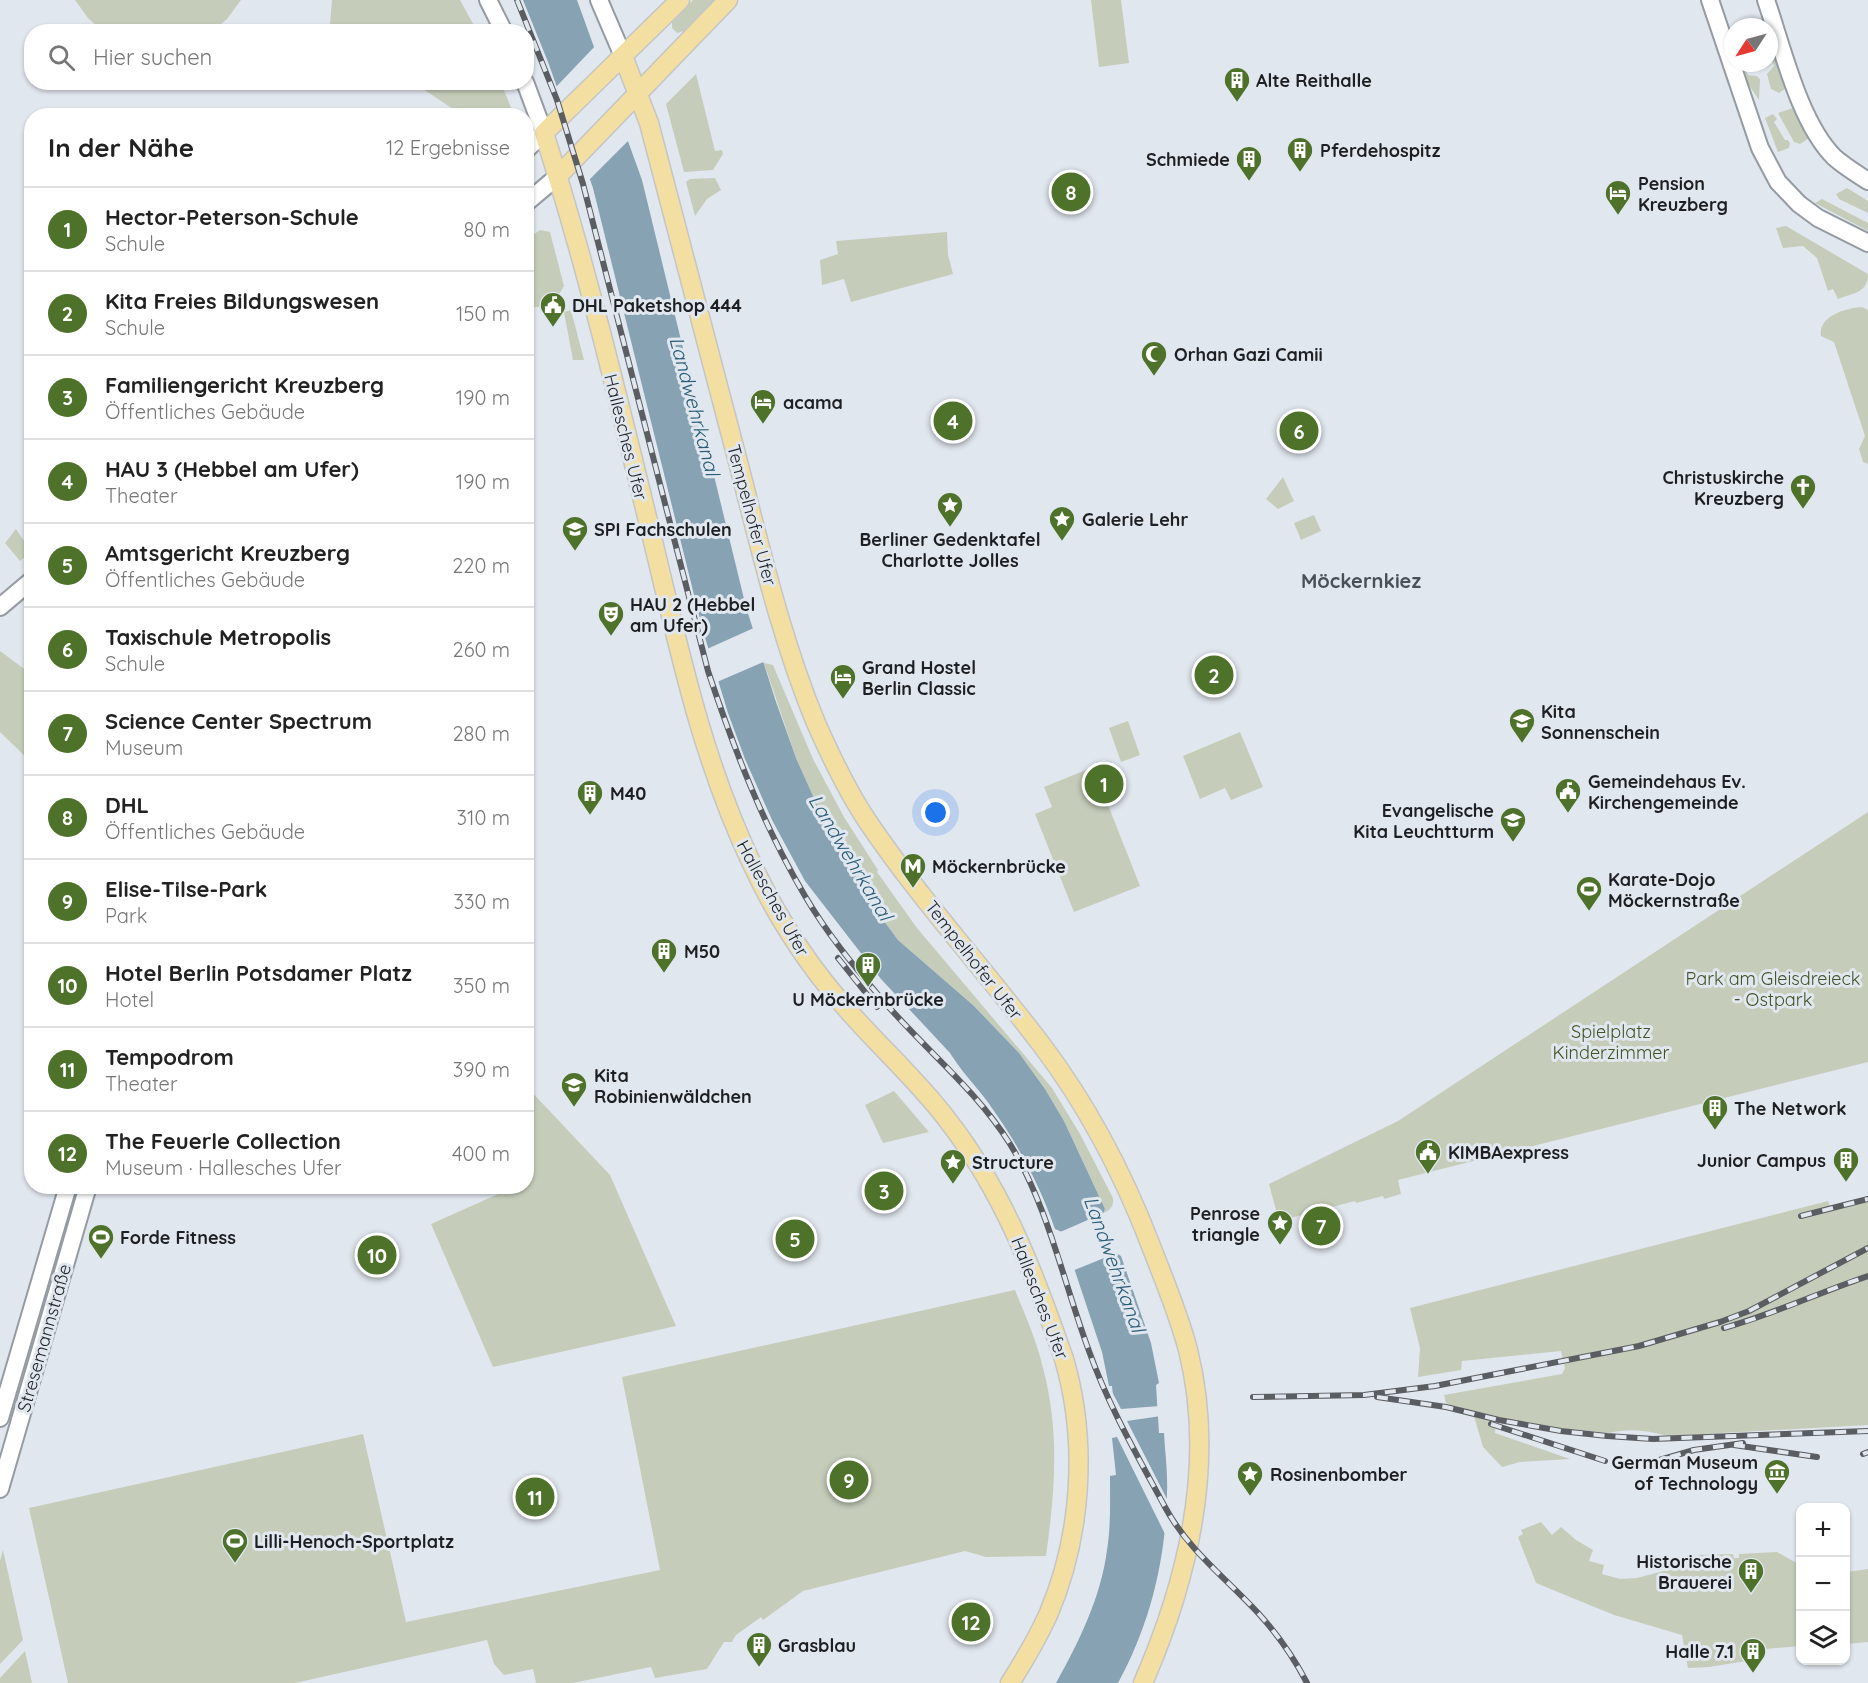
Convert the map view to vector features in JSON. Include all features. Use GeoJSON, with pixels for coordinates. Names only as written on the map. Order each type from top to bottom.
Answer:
{"type":"FeatureCollection","features":[{"type":"Feature","properties":{"kind":"main road"},"geometry":{"type":"LineString","coordinates":[[488,0],[500,24]]}},
{"type":"Feature","properties":{"kind":"main road","name":"Tempelhofer Ufer"},"geometry":{"type":"LineString","coordinates":[[598,0],[617,62],[638,93],[649,123],[775,604],[790,656],[816,723],[840,774],[866,819],[921,894],[1041,1045],[1072,1087],[1096,1127],[1142,1220],[1188,1349],[1195,1384],[1199,1431],[1198,1482],[1192,1532],[1169,1620],[1143,1683]]}},
{"type":"Feature","properties":{"kind":"main road"},"geometry":{"type":"LineString","coordinates":[[534,142],[680,0]]}},
{"type":"Feature","properties":{"kind":"main road"},"geometry":{"type":"LineString","coordinates":[[534,196],[558,176],[728,0]]}},
{"type":"Feature","properties":{"kind":"main road"},"geometry":{"type":"LineString","coordinates":[[1710,0],[1760,148],[1778,182],[1799,204],[1818,218],[1868,243]]}},
{"type":"Feature","properties":{"kind":"main road"},"geometry":{"type":"LineString","coordinates":[[1766,0],[1798,96],[1812,125],[1834,157],[1868,181]]}},
{"type":"Feature","properties":{"kind":"main road","name":"Hallesches Ufer"},"geometry":{"type":"LineString","coordinates":[[528,90],[558,176],[643,501],[693,708],[710,761],[737,831],[769,898],[813,967],[852,1015],[938,1107],[981,1168],[1010,1219],[1052,1324],[1066,1367],[1075,1409],[1078,1451],[1075,1517],[1062,1573],[1049,1612],[1034,1644],[1010,1683]]}},
{"type":"Feature","properties":{"kind":"main road"},"geometry":{"type":"LineString","coordinates":[[0,607],[24,587]]}},
{"type":"Feature","properties":{"kind":"main road","name":"Stresemannstraße"},"geometry":{"type":"LineString","coordinates":[[0,1418],[66,1194]]}},
{"type":"Feature","properties":{"kind":"main road","name":"Stresemannstraße"},"geometry":{"type":"LineString","coordinates":[[0,1489],[86,1194]]}},
{"type":"Feature","properties":{"kind":"green space"},"geometry":{"type":"Polygon","coordinates":[[[75,0],[241,0],[221,24],[94,24],[75,0]]]}},
{"type":"Feature","properties":{"kind":"green space"},"geometry":{"type":"Polygon","coordinates":[[[332,0],[460,0],[473,24],[330,24],[332,0]]]}},
{"type":"Feature","properties":{"kind":"green space"},"geometry":{"type":"Polygon","coordinates":[[[693,0],[716,0],[684,31],[677,33],[672,28],[672,22],[693,0]]]}},
{"type":"Feature","properties":{"kind":"green space"},"geometry":{"type":"Polygon","coordinates":[[[1091,0],[1121,0],[1129,63],[1099,67],[1091,0]]]}},
{"type":"Feature","properties":{"kind":"green space"},"geometry":{"type":"Polygon","coordinates":[[[1778,64],[1785,89],[1779,93],[1771,89],[1767,74],[1778,72],[1778,64]]]}},
{"type":"Feature","properties":{"kind":"green space"},"geometry":{"type":"Polygon","coordinates":[[[1743,72],[1760,79],[1759,100],[1743,72]]]}},
{"type":"Feature","properties":{"kind":"green space"},"geometry":{"type":"Polygon","coordinates":[[[696,74],[715,151],[722,150],[723,154],[713,170],[684,172],[666,104],[696,74]]]}},
{"type":"Feature","properties":{"kind":"green space"},"geometry":{"type":"Polygon","coordinates":[[[424,90],[504,90],[511,108],[452,108],[424,90]]]}},
{"type":"Feature","properties":{"kind":"green space"},"geometry":{"type":"Polygon","coordinates":[[[1793,108],[1809,138],[1800,144],[1794,142],[1778,113],[1793,108]]]}},
{"type":"Feature","properties":{"kind":"green space"},"geometry":{"type":"Polygon","coordinates":[[[1773,114],[1777,119],[1774,122],[1785,140],[1790,143],[1789,148],[1778,152],[1765,118],[1773,114]]]}},
{"type":"Feature","properties":{"kind":"green space"},"geometry":{"type":"Polygon","coordinates":[[[715,178],[721,190],[707,199],[695,216],[686,182],[690,179],[715,178]]]}},
{"type":"Feature","properties":{"kind":"green space"},"geometry":{"type":"Polygon","coordinates":[[[1847,188],[1868,201],[1868,213],[1839,199],[1836,194],[1847,188]]]}},
{"type":"Feature","properties":{"kind":"green space"},"geometry":{"type":"Polygon","coordinates":[[[1822,199],[1868,223],[1868,231],[1815,203],[1822,199]]]}},
{"type":"Feature","properties":{"kind":"green space"},"geometry":{"type":"Polygon","coordinates":[[[1786,226],[1868,274],[1862,289],[1838,299],[1833,289],[1828,291],[1817,258],[1803,246],[1783,248],[1776,228],[1786,226]]]}},
{"type":"Feature","properties":{"kind":"green space"},"geometry":{"type":"Polygon","coordinates":[[[540,230],[550,232],[564,286],[547,307],[534,307],[534,234],[540,230]]]}},
{"type":"Feature","properties":{"kind":"green space"},"geometry":{"type":"Polygon","coordinates":[[[947,232],[948,255],[953,274],[851,302],[844,279],[822,285],[820,260],[838,254],[836,241],[947,232]]]}},
{"type":"Feature","properties":{"kind":"green space"},"geometry":{"type":"Polygon","coordinates":[[[1862,307],[1868,310],[1868,464],[1863,462],[1859,449],[1865,436],[1834,342],[1821,336],[1821,329],[1828,318],[1841,311],[1862,307]]]}},
{"type":"Feature","properties":{"kind":"green space"},"geometry":{"type":"Polygon","coordinates":[[[571,310],[584,360],[573,360],[564,312],[571,310]]]}},
{"type":"Feature","properties":{"kind":"green space"},"geometry":{"type":"Polygon","coordinates":[[[1283,477],[1294,501],[1278,509],[1266,499],[1283,477]]]}},
{"type":"Feature","properties":{"kind":"green space"},"geometry":{"type":"Polygon","coordinates":[[[1314,515],[1321,531],[1301,540],[1294,523],[1314,515]]]}},
{"type":"Feature","properties":{"kind":"green space"},"geometry":{"type":"Polygon","coordinates":[[[16,529],[24,541],[24,558],[20,561],[5,543],[16,529]]]}},
{"type":"Feature","properties":{"kind":"green space"},"geometry":{"type":"Polygon","coordinates":[[[0,651],[24,669],[24,755],[0,732],[0,651]]]}},
{"type":"Feature","properties":{"kind":"green space"},"geometry":{"type":"Polygon","coordinates":[[[764,663],[773,665],[813,759],[844,817],[878,870],[877,872],[917,928],[1052,1088],[1080,1134],[1113,1198],[1110,1210],[1103,1214],[1105,1209],[1064,1121],[1045,1089],[1019,1053],[974,1006],[898,940],[875,909],[826,825],[796,758],[764,663]]]}},
{"type":"Feature","properties":{"kind":"green space"},"geometry":{"type":"Polygon","coordinates":[[[1128,721],[1140,755],[1121,762],[1109,728],[1128,721]]]}},
{"type":"Feature","properties":{"kind":"green space"},"geometry":{"type":"Polygon","coordinates":[[[1240,732],[1263,787],[1231,800],[1225,788],[1200,799],[1183,756],[1240,732]]]}},
{"type":"Feature","properties":{"kind":"green space"},"geometry":{"type":"Polygon","coordinates":[[[1093,767],[1140,886],[1074,912],[1035,814],[1052,807],[1044,787],[1093,767]]]}},
{"type":"Feature","properties":{"kind":"green space","name":"Park am Gleisdreieck - Ostpark"},"geometry":{"type":"Polygon","coordinates":[[[1868,812],[1868,1062],[1398,1180],[1401,1194],[1384,1199],[1383,1196],[1356,1203],[1355,1201],[1279,1221],[1269,1184],[1398,1121],[1868,812]]]}},
{"type":"Feature","properties":{"kind":"green space"},"geometry":{"type":"Polygon","coordinates":[[[894,1091],[929,1132],[883,1143],[865,1105],[894,1091]]]}},
{"type":"Feature","properties":{"kind":"green space"},"geometry":{"type":"Polygon","coordinates":[[[534,1094],[610,1175],[676,1326],[493,1367],[431,1224],[498,1194],[534,1194],[534,1094]]]}},
{"type":"Feature","properties":{"kind":"green space"},"geometry":{"type":"Polygon","coordinates":[[[1868,1196],[1868,1425],[1667,1436],[1638,1430],[1609,1433],[1496,1422],[1495,1433],[1570,1459],[1520,1462],[1502,1467],[1483,1447],[1474,1416],[1446,1403],[1444,1395],[1562,1374],[1565,1368],[1561,1351],[1462,1361],[1461,1370],[1418,1377],[1420,1348],[1410,1308],[1828,1201],[1830,1206],[1868,1196]]]}},
{"type":"Feature","properties":{"kind":"green space"},"geometry":{"type":"Polygon","coordinates":[[[1015,1290],[1040,1358],[1052,1415],[1054,1462],[1052,1508],[1046,1556],[986,1557],[965,1551],[803,1591],[763,1620],[761,1617],[736,1635],[732,1642],[724,1642],[707,1669],[655,1678],[651,1667],[573,1683],[536,1683],[533,1669],[504,1675],[494,1664],[487,1640],[295,1683],[68,1683],[29,1508],[363,1434],[406,1622],[660,1570],[622,1377],[1015,1290]]]}},
{"type":"Feature","properties":{"kind":"green space"},"geometry":{"type":"Polygon","coordinates":[[[1541,1522],[1552,1535],[1561,1527],[1576,1540],[1593,1550],[1589,1561],[1604,1565],[1602,1574],[1620,1579],[1637,1578],[1671,1569],[1695,1555],[1733,1554],[1734,1558],[1739,1558],[1739,1554],[1777,1552],[1796,1563],[1796,1646],[1766,1649],[1765,1658],[1688,1668],[1682,1635],[1614,1615],[1536,1583],[1518,1537],[1523,1534],[1521,1530],[1541,1522]]]}},
{"type":"Feature","properties":{"kind":"green space"},"geometry":{"type":"Polygon","coordinates":[[[3,1550],[23,1640],[0,1664],[0,1561],[3,1550]]]}},
{"type":"Feature","properties":{"kind":"green space"},"geometry":{"type":"Polygon","coordinates":[[[1868,1569],[1868,1642],[1850,1644],[1850,1571],[1868,1569]]]}},
{"type":"Feature","properties":{"kind":"green space"},"geometry":{"type":"Polygon","coordinates":[[[25,1651],[32,1683],[0,1683],[0,1678],[25,1651]]]}},
{"type":"Feature","properties":{"kind":"water","name":"Landwehrkanal"},"geometry":{"type":"Polygon","coordinates":[[[523,0],[577,0],[642,180],[746,607],[796,758],[826,825],[875,909],[898,940],[974,1006],[1019,1053],[1045,1089],[1064,1121],[1105,1209],[1103,1214],[1113,1254],[1121,1256],[1151,1343],[1159,1383],[1156,1385],[1159,1433],[1164,1433],[1167,1478],[1166,1518],[1154,1591],[1139,1638],[1118,1683],[1056,1683],[1088,1619],[1100,1585],[1109,1531],[1110,1476],[1116,1475],[1112,1438],[1117,1437],[1112,1386],[1109,1386],[1102,1352],[1062,1232],[1055,1229],[1026,1162],[987,1101],[950,1053],[881,979],[805,881],[772,820],[745,759],[728,713],[703,631],[593,188],[523,0]]]}},
{"type":"Feature","properties":{"kind":"pier"},"geometry":{"type":"Polygon","coordinates":[[[597,44],[631,138],[588,181],[556,87],[597,44]]]}},
{"type":"Feature","properties":{"kind":"pier"},"geometry":{"type":"Polygon","coordinates":[[[756,627],[766,661],[717,682],[707,649],[756,627]]]}},
{"type":"Feature","properties":{"kind":"pier"},"geometry":{"type":"Polygon","coordinates":[[[1106,1212],[1115,1251],[1119,1252],[1072,1271],[1058,1233],[1106,1212]]]}},
{"type":"Feature","properties":{"kind":"pier"},"geometry":{"type":"Polygon","coordinates":[[[1109,1386],[1121,1409],[1160,1406],[1161,1416],[1127,1421],[1170,1505],[1166,1536],[1113,1429],[1107,1387],[1109,1386]]]}},
{"type":"Feature","properties":{"kind":"railway"},"geometry":{"type":"LineString","coordinates":[[517,0],[527,24]]}},
{"type":"Feature","properties":{"kind":"railway"},"geometry":{"type":"LineString","coordinates":[[534,42],[557,100],[583,184],[708,671],[739,758],[776,842],[805,896],[840,948],[896,1015],[981,1104],[1010,1144],[1035,1193],[1105,1391],[1165,1507],[1174,1523],[1196,1551],[1273,1630],[1307,1683]]}},
{"type":"Feature","properties":{"kind":"railway"},"geometry":{"type":"LineString","coordinates":[[838,958],[877,1007]]}},
{"type":"Feature","properties":{"kind":"railway"},"geometry":{"type":"LineString","coordinates":[[1801,1216],[1868,1199]]}},
{"type":"Feature","properties":{"kind":"railway"},"geometry":{"type":"LineString","coordinates":[[1253,1397],[1364,1395],[1435,1386],[1639,1346],[1749,1311],[1868,1248]]}},
{"type":"Feature","properties":{"kind":"railway"},"geometry":{"type":"LineString","coordinates":[[1724,1328],[1868,1276]]}},
{"type":"Feature","properties":{"kind":"railway"},"geometry":{"type":"LineString","coordinates":[[1377,1397],[1446,1407],[1499,1420],[1561,1431],[1607,1436],[1653,1439],[1868,1431]]}},
{"type":"Feature","properties":{"kind":"railway"},"geometry":{"type":"LineString","coordinates":[[1491,1424],[1605,1461]]}},
{"type":"Feature","properties":{"kind":"railway"},"geometry":{"type":"LineString","coordinates":[[1649,1463],[1694,1450],[1743,1443]]}},
{"type":"Feature","properties":{"kind":"railway"},"geometry":{"type":"LineString","coordinates":[[1734,1445],[1817,1457]]}},
{"type":"Feature","properties":{"kind":"railway"},"geometry":{"type":"LineString","coordinates":[[1863,1454],[1868,1452]]}},
{"type":"Feature","properties":{"kind":"place","name":"Alte Reithalle"},"geometry":{"type":"Point","coordinates":[1237,103]}},
{"type":"Feature","properties":{"kind":"place","name":"Pferdehospitz"},"geometry":{"type":"Point","coordinates":[1300,173]}},
{"type":"Feature","properties":{"kind":"place","name":"Schmiede"},"geometry":{"type":"Point","coordinates":[1249,182]}},
{"type":"Feature","properties":{"kind":"place","name":"DHL"},"geometry":{"type":"Point","coordinates":[1071,192]}},
{"type":"Feature","properties":{"kind":"place","name":"Pension Kreuzberg"},"geometry":{"type":"Point","coordinates":[1618,216]}},
{"type":"Feature","properties":{"kind":"place","name":"DHL Paketshop 444"},"geometry":{"type":"Point","coordinates":[553,328]}},
{"type":"Feature","properties":{"kind":"place","name":"Orhan Gazi Camii"},"geometry":{"type":"Point","coordinates":[1154,377]}},
{"type":"Feature","properties":{"kind":"place","name":"HAU 3 (Hebbel am Ufer)"},"geometry":{"type":"Point","coordinates":[953,421]}},
{"type":"Feature","properties":{"kind":"place","name":"acama"},"geometry":{"type":"Point","coordinates":[763,425]}},
{"type":"Feature","properties":{"kind":"place","name":"Taxischule Metropolis"},"geometry":{"type":"Point","coordinates":[1299,431]}},
{"type":"Feature","properties":{"kind":"place","name":"Christuskirche Kreuzberg"},"geometry":{"type":"Point","coordinates":[1803,510]}},
{"type":"Feature","properties":{"kind":"place","name":"Berliner Gedenktafel Charlotte Jolles"},"geometry":{"type":"Point","coordinates":[950,528]}},
{"type":"Feature","properties":{"kind":"place","name":"Galerie Lehr"},"geometry":{"type":"Point","coordinates":[1062,542]}},
{"type":"Feature","properties":{"kind":"place","name":"SPI Fachschulen"},"geometry":{"type":"Point","coordinates":[575,552]}},
{"type":"Feature","properties":{"kind":"place","name":"HAU 2 (Hebbel am Ufer)"},"geometry":{"type":"Point","coordinates":[611,637]}},
{"type":"Feature","properties":{"kind":"place","name":"Kita Freies Bildungswesen"},"geometry":{"type":"Point","coordinates":[1214,675]}},
{"type":"Feature","properties":{"kind":"place","name":"Grand Hostel Berlin Classic"},"geometry":{"type":"Point","coordinates":[843,700]}},
{"type":"Feature","properties":{"kind":"place","name":"Kita Sonnenschein"},"geometry":{"type":"Point","coordinates":[1522,744]}},
{"type":"Feature","properties":{"kind":"place","name":"Hector-Peterson-Schule"},"geometry":{"type":"Point","coordinates":[1104,784]}},
{"type":"Feature","properties":{"kind":"place","name":"Gemeindehaus Ev. Kirchengemeinde"},"geometry":{"type":"Point","coordinates":[1568,814]}},
{"type":"Feature","properties":{"kind":"place","name":"M40"},"geometry":{"type":"Point","coordinates":[590,816]}},
{"type":"Feature","properties":{"kind":"place","name":"Evangelische Kita Leuchtturm"},"geometry":{"type":"Point","coordinates":[1513,843]}},
{"type":"Feature","properties":{"kind":"place","name":"Möckernbrücke"},"geometry":{"type":"Point","coordinates":[913,889]}},
{"type":"Feature","properties":{"kind":"place","name":"Karate-Dojo Möckernstraße"},"geometry":{"type":"Point","coordinates":[1589,912]}},
{"type":"Feature","properties":{"kind":"place","name":"M50"},"geometry":{"type":"Point","coordinates":[664,974]}},
{"type":"Feature","properties":{"kind":"place","name":"U Möckernbrücke"},"geometry":{"type":"Point","coordinates":[868,988]}},
{"type":"Feature","properties":{"kind":"place","name":"Kita Robinienwäldchen"},"geometry":{"type":"Point","coordinates":[574,1108]}},
{"type":"Feature","properties":{"kind":"place","name":"The Network"},"geometry":{"type":"Point","coordinates":[1715,1131]}},
{"type":"Feature","properties":{"kind":"place","name":"KIMBAexpress"},"geometry":{"type":"Point","coordinates":[1428,1175]}},
{"type":"Feature","properties":{"kind":"place","name":"Junior Campus"},"geometry":{"type":"Point","coordinates":[1846,1183]}},
{"type":"Feature","properties":{"kind":"place","name":"Structure"},"geometry":{"type":"Point","coordinates":[953,1185]}},
{"type":"Feature","properties":{"kind":"place","name":"Familiengericht Kreuzberg"},"geometry":{"type":"Point","coordinates":[884,1191]}},
{"type":"Feature","properties":{"kind":"place","name":"Science Center Spectrum"},"geometry":{"type":"Point","coordinates":[1321,1226]}},
{"type":"Feature","properties":{"kind":"place","name":"Amtsgericht Kreuzberg"},"geometry":{"type":"Point","coordinates":[795,1239]}},
{"type":"Feature","properties":{"kind":"place","name":"Penrose triangle"},"geometry":{"type":"Point","coordinates":[1280,1246]}},
{"type":"Feature","properties":{"kind":"place","name":"Hotel Berlin Potsdamer Platz"},"geometry":{"type":"Point","coordinates":[377,1255]}},
{"type":"Feature","properties":{"kind":"place","name":"Forde Fitness"},"geometry":{"type":"Point","coordinates":[101,1260]}},
{"type":"Feature","properties":{"kind":"place","name":"Elise-Tilse-Park"},"geometry":{"type":"Point","coordinates":[849,1480]}},
{"type":"Feature","properties":{"kind":"place","name":"German Museum of Technology"},"geometry":{"type":"Point","coordinates":[1777,1495]}},
{"type":"Feature","properties":{"kind":"place","name":"Tempodrom"},"geometry":{"type":"Point","coordinates":[535,1497]}},
{"type":"Feature","properties":{"kind":"place","name":"Rosinenbomber"},"geometry":{"type":"Point","coordinates":[1250,1497]}},
{"type":"Feature","properties":{"kind":"place","name":"Lilli-Henoch-Sportplatz"},"geometry":{"type":"Point","coordinates":[235,1564]}},
{"type":"Feature","properties":{"kind":"place","name":"Historische Brauerei"},"geometry":{"type":"Point","coordinates":[1751,1594]}},
{"type":"Feature","properties":{"kind":"place","name":"The Feuerle Collection"},"geometry":{"type":"Point","coordinates":[971,1622]}},
{"type":"Feature","properties":{"kind":"place","name":"Grasblau"},"geometry":{"type":"Point","coordinates":[759,1668]}},
{"type":"Feature","properties":{"kind":"place","name":"Halle 7.1"},"geometry":{"type":"Point","coordinates":[1753,1674]}},
{"type":"Feature","properties":{"kind":"district","name":"Möckernkiez"},"geometry":{"type":"Point","coordinates":[1361,580]}},
{"type":"Feature","properties":{"kind":"park label","name":"Spielplatz Kinderzimmer"},"geometry":{"type":"Point","coordinates":[1611,1041]}}]}
